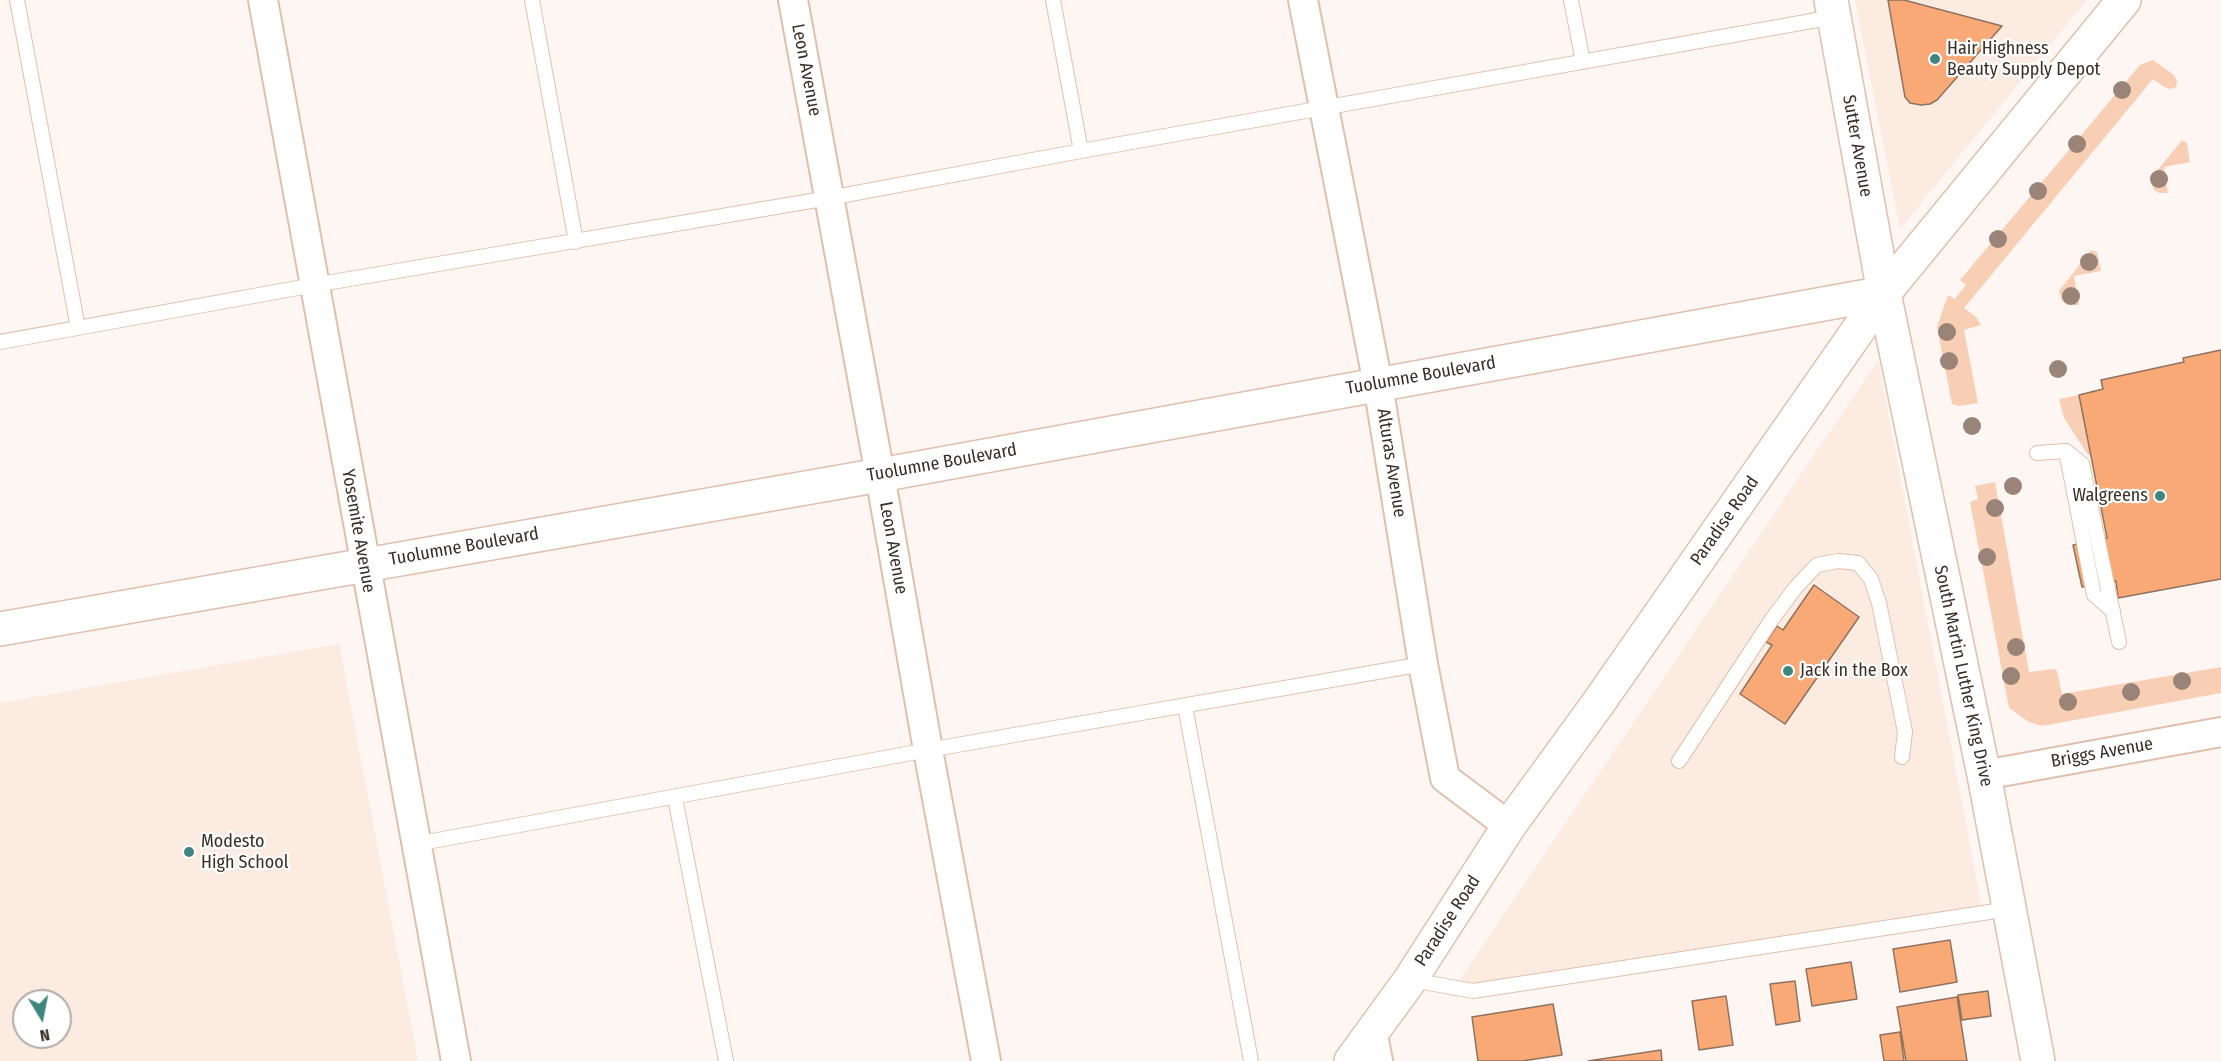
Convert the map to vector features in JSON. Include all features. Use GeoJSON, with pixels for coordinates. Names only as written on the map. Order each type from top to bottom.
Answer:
{"type":"FeatureCollection","features":[{"type":"Feature","properties":{"kind":"main road","name":"Paradise Road"},"geometry":{"type":"LineString","coordinates":[[1351,1061],[1375,1045],[1410,980],[1509,826],[1599,702],[1884,292],[2124,0]]}},
{"type":"Feature","properties":{"kind":"main road","name":"Sutter Avenue"},"geometry":{"type":"LineString","coordinates":[[1832,9],[1884,292]]}},
{"type":"Feature","properties":{"kind":"main road","name":"Tuolumne Boulevard"},"geometry":{"type":"LineString","coordinates":[[0,629],[880,475],[1884,292]]}},
{"type":"Feature","properties":{"kind":"main road","name":"South Martin Luther King Drive"},"geometry":{"type":"LineString","coordinates":[[1884,292],[1983,775],[2038,1061]]}},
{"type":"Feature","properties":{"kind":"street","name":"Yosemite Avenue"},"geometry":{"type":"LineString","coordinates":[[263,0],[456,1061]]}},
{"type":"Feature","properties":{"kind":"street","name":"Leon Avenue"},"geometry":{"type":"LineString","coordinates":[[793,0],[986,1061]]}},
{"type":"Feature","properties":{"kind":"street","name":"Alturas Avenue"},"geometry":{"type":"LineString","coordinates":[[1303,0],[1378,384],[1423,664],[1445,778],[1509,826]]}},
{"type":"Feature","properties":{"kind":"street","name":"Briggs Avenue"},"geometry":{"type":"LineString","coordinates":[[1983,775],[2221,732]]}},
{"type":"Feature","properties":{"kind":"lane"},"geometry":{"type":"LineString","coordinates":[[17,0],[78,328]]}},
{"type":"Feature","properties":{"kind":"lane"},"geometry":{"type":"LineString","coordinates":[[532,0],[576,242]]}},
{"type":"Feature","properties":{"kind":"lane"},"geometry":{"type":"LineString","coordinates":[[1053,0],[1081,151]]}},
{"type":"Feature","properties":{"kind":"lane"},"geometry":{"type":"LineString","coordinates":[[1571,0],[1583,62]]}},
{"type":"Feature","properties":{"kind":"lane"},"geometry":{"type":"LineString","coordinates":[[0,342],[314,285],[830,198],[1583,62],[1832,9]]}},
{"type":"Feature","properties":{"kind":"lane"},"geometry":{"type":"LineString","coordinates":[[2037,453],[2066,451],[2082,464],[2119,642]]}},
{"type":"Feature","properties":{"kind":"lane"},"geometry":{"type":"LineString","coordinates":[[1679,761],[1772,619],[1796,587],[1817,565],[1838,561],[1858,563],[1871,579],[1879,603],[1905,732],[1902,757]]}},
{"type":"Feature","properties":{"kind":"lane"},"geometry":{"type":"LineString","coordinates":[[416,844],[928,750],[1423,664]]}},
{"type":"Feature","properties":{"kind":"lane"},"geometry":{"type":"LineString","coordinates":[[1185,706],[1251,1061]]}},
{"type":"Feature","properties":{"kind":"lane"},"geometry":{"type":"LineString","coordinates":[[675,798],[726,1061]]}},
{"type":"Feature","properties":{"kind":"lane"},"geometry":{"type":"LineString","coordinates":[[1410,980],[1473,991],[2009,909]]}},
{"type":"Feature","properties":{"kind":"shaded area"},"geometry":{"type":"Polygon","coordinates":[[[1855,0],[2087,0],[1900,229],[1855,0]]]}},
{"type":"Feature","properties":{"kind":"shaded area"},"geometry":{"type":"Polygon","coordinates":[[[2153,60],[2174,75],[2177,81],[2176,87],[2170,89],[2164,87],[2153,79],[1964,308],[1976,317],[1981,325],[1964,330],[1978,403],[1959,406],[1952,404],[1937,327],[1948,295],[1955,299],[1966,285],[1960,280],[2140,65],[2153,60]]]}},
{"type":"Feature","properties":{"kind":"shaded area"},"geometry":{"type":"Polygon","coordinates":[[[2182,140],[2187,143],[2190,162],[2164,167],[2168,193],[2159,193],[2154,190],[2151,183],[2152,177],[2182,140]]]}},
{"type":"Feature","properties":{"kind":"shaded area"},"geometry":{"type":"Polygon","coordinates":[[[2091,250],[2097,252],[2101,271],[2074,276],[2079,305],[2068,305],[2062,301],[2059,291],[2091,250]]]}},
{"type":"Feature","properties":{"kind":"shaded area"},"geometry":{"type":"Polygon","coordinates":[[[1878,360],[1982,908],[1449,996],[1878,360]]]}},
{"type":"Feature","properties":{"kind":"shaded area"},"geometry":{"type":"Polygon","coordinates":[[[2079,395],[2091,454],[2088,455],[2064,418],[2059,399],[2079,395]]]}},
{"type":"Feature","properties":{"kind":"shaded area"},"geometry":{"type":"Polygon","coordinates":[[[1995,482],[2029,672],[2054,669],[2057,671],[2062,694],[2221,667],[2221,693],[2042,726],[2029,722],[2009,708],[1970,502],[1978,499],[1975,486],[1995,482]]]}},
{"type":"Feature","properties":{"kind":"shaded area","name":"Modesto High School"},"geometry":{"type":"Polygon","coordinates":[[[339,644],[418,1061],[0,1061],[0,703],[339,644]]]}},
{"type":"Feature","properties":{"kind":"building","name":"Hair Highness Beauty Supply Depot"},"geometry":{"type":"Polygon","coordinates":[[[1888,0],[1904,0],[2002,26],[1937,100],[1921,105],[1910,103],[1905,97],[1888,0]]]}},
{"type":"Feature","properties":{"kind":"building","name":"Walgreens"},"geometry":{"type":"Polygon","coordinates":[[[2221,350],[2221,579],[2118,598],[2116,581],[2082,587],[2073,545],[2107,538],[2079,395],[2103,389],[2101,380],[2184,362],[2183,358],[2221,350]]]}},
{"type":"Feature","properties":{"kind":"building","name":"Jack in the Box"},"geometry":{"type":"Polygon","coordinates":[[[1814,585],[1859,617],[1785,724],[1740,694],[1772,645],[1766,642],[1777,626],[1783,630],[1814,585]]]}},
{"type":"Feature","properties":{"kind":"building"},"geometry":{"type":"Polygon","coordinates":[[[1950,940],[1957,982],[1900,992],[1893,949],[1950,940]]]}},
{"type":"Feature","properties":{"kind":"building"},"geometry":{"type":"Polygon","coordinates":[[[1851,962],[1857,999],[1812,1006],[1806,969],[1851,962]]]}},
{"type":"Feature","properties":{"kind":"building"},"geometry":{"type":"Polygon","coordinates":[[[1795,981],[1800,1021],[1776,1025],[1770,984],[1795,981]]]}},
{"type":"Feature","properties":{"kind":"building"},"geometry":{"type":"Polygon","coordinates":[[[1988,991],[1991,1016],[1962,1020],[1958,995],[1988,991]]]}},
{"type":"Feature","properties":{"kind":"building"},"geometry":{"type":"Polygon","coordinates":[[[1726,996],[1733,1045],[1699,1050],[1692,1001],[1726,996]]]}},
{"type":"Feature","properties":{"kind":"building"},"geometry":{"type":"Polygon","coordinates":[[[1957,997],[1967,1061],[1906,1061],[1897,1007],[1957,997]]]}},
{"type":"Feature","properties":{"kind":"building"},"geometry":{"type":"Polygon","coordinates":[[[1553,1004],[1562,1055],[1522,1061],[1478,1061],[1472,1017],[1553,1004]]]}},
{"type":"Feature","properties":{"kind":"building"},"geometry":{"type":"Polygon","coordinates":[[[1900,1032],[1904,1061],[1884,1061],[1880,1035],[1900,1032]]]}},
{"type":"Feature","properties":{"kind":"building"},"geometry":{"type":"Polygon","coordinates":[[[1661,1050],[1662,1061],[1588,1061],[1661,1050]]]}},
{"type":"Feature","properties":{"kind":"place","name":"Hair Highness Beauty Supply Depot"},"geometry":{"type":"Point","coordinates":[1935,59]}},
{"type":"Feature","properties":{"kind":"place","name":"Walgreens"},"geometry":{"type":"Point","coordinates":[2160,496]}},
{"type":"Feature","properties":{"kind":"place","name":"Jack in the Box"},"geometry":{"type":"Point","coordinates":[1788,671]}},
{"type":"Feature","properties":{"kind":"place","name":"Modesto High School"},"geometry":{"type":"Point","coordinates":[189,852]}}]}
